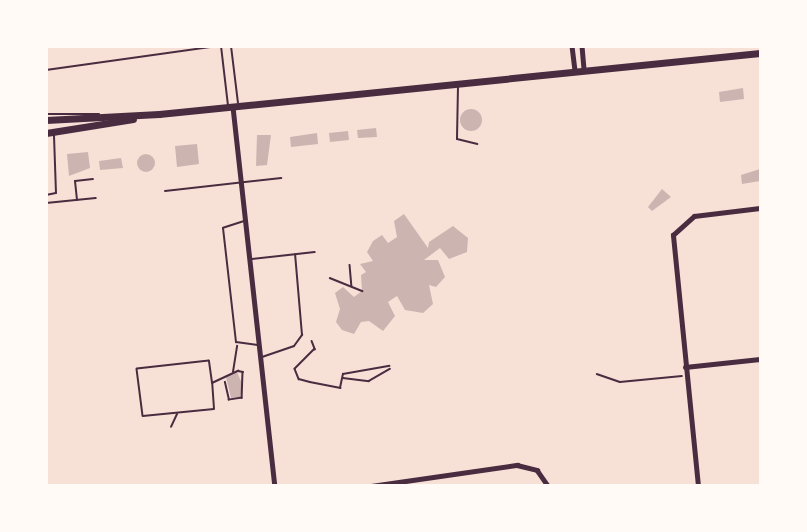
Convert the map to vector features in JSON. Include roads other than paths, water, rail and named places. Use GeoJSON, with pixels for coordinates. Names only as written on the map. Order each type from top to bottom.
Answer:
{"type":"FeatureCollection","features":[{"type":"Feature","properties":{"kind":"main road"},"geometry":{"type":"LineString","coordinates":[[46,121],[233,107],[574,70],[760,53]]}},
{"type":"Feature","properties":{"kind":"main road"},"geometry":{"type":"LineString","coordinates":[[50,133],[159,114]]}},
{"type":"Feature","properties":{"kind":"street"},"geometry":{"type":"LineString","coordinates":[[572,46],[574,70]]}},
{"type":"Feature","properties":{"kind":"street"},"geometry":{"type":"LineString","coordinates":[[582,46],[584,70]]}},
{"type":"Feature","properties":{"kind":"street"},"geometry":{"type":"LineString","coordinates":[[233,107],[275,486]]}},
{"type":"Feature","properties":{"kind":"street"},"geometry":{"type":"LineString","coordinates":[[698,486],[672,257],[676,228],[693,216],[760,208]]}},
{"type":"Feature","properties":{"kind":"street"},"geometry":{"type":"LineString","coordinates":[[685,367],[760,359]]}},
{"type":"Feature","properties":{"kind":"street"},"geometry":{"type":"LineString","coordinates":[[371,486],[517,465],[537,470],[548,486]]}},
{"type":"Feature","properties":{"kind":"lane"},"geometry":{"type":"LineString","coordinates":[[46,70],[219,46],[233,107]]}},
{"type":"Feature","properties":{"kind":"lane"},"geometry":{"type":"LineString","coordinates":[[231,46],[233,107]]}},
{"type":"Feature","properties":{"kind":"lane"},"geometry":{"type":"LineString","coordinates":[[458,83],[457,139],[477,144]]}},
{"type":"Feature","properties":{"kind":"lane"},"geometry":{"type":"LineString","coordinates":[[46,114],[82,111],[107,116]]}},
{"type":"Feature","properties":{"kind":"lane"},"geometry":{"type":"LineString","coordinates":[[46,195],[56,194],[49,157],[50,133]]}},
{"type":"Feature","properties":{"kind":"lane"},"geometry":{"type":"LineString","coordinates":[[165,191],[281,178]]}},
{"type":"Feature","properties":{"kind":"lane"},"geometry":{"type":"LineString","coordinates":[[77,200],[75,181],[93,179]]}},
{"type":"Feature","properties":{"kind":"lane"},"geometry":{"type":"LineString","coordinates":[[46,203],[96,198]]}},
{"type":"Feature","properties":{"kind":"lane"},"geometry":{"type":"LineString","coordinates":[[244,221],[223,228],[237,345],[258,345]]}},
{"type":"Feature","properties":{"kind":"lane"},"geometry":{"type":"LineString","coordinates":[[249,259],[315,252]]}},
{"type":"Feature","properties":{"kind":"lane"},"geometry":{"type":"LineString","coordinates":[[260,357],[294,346],[302,335],[295,254]]}}]}
